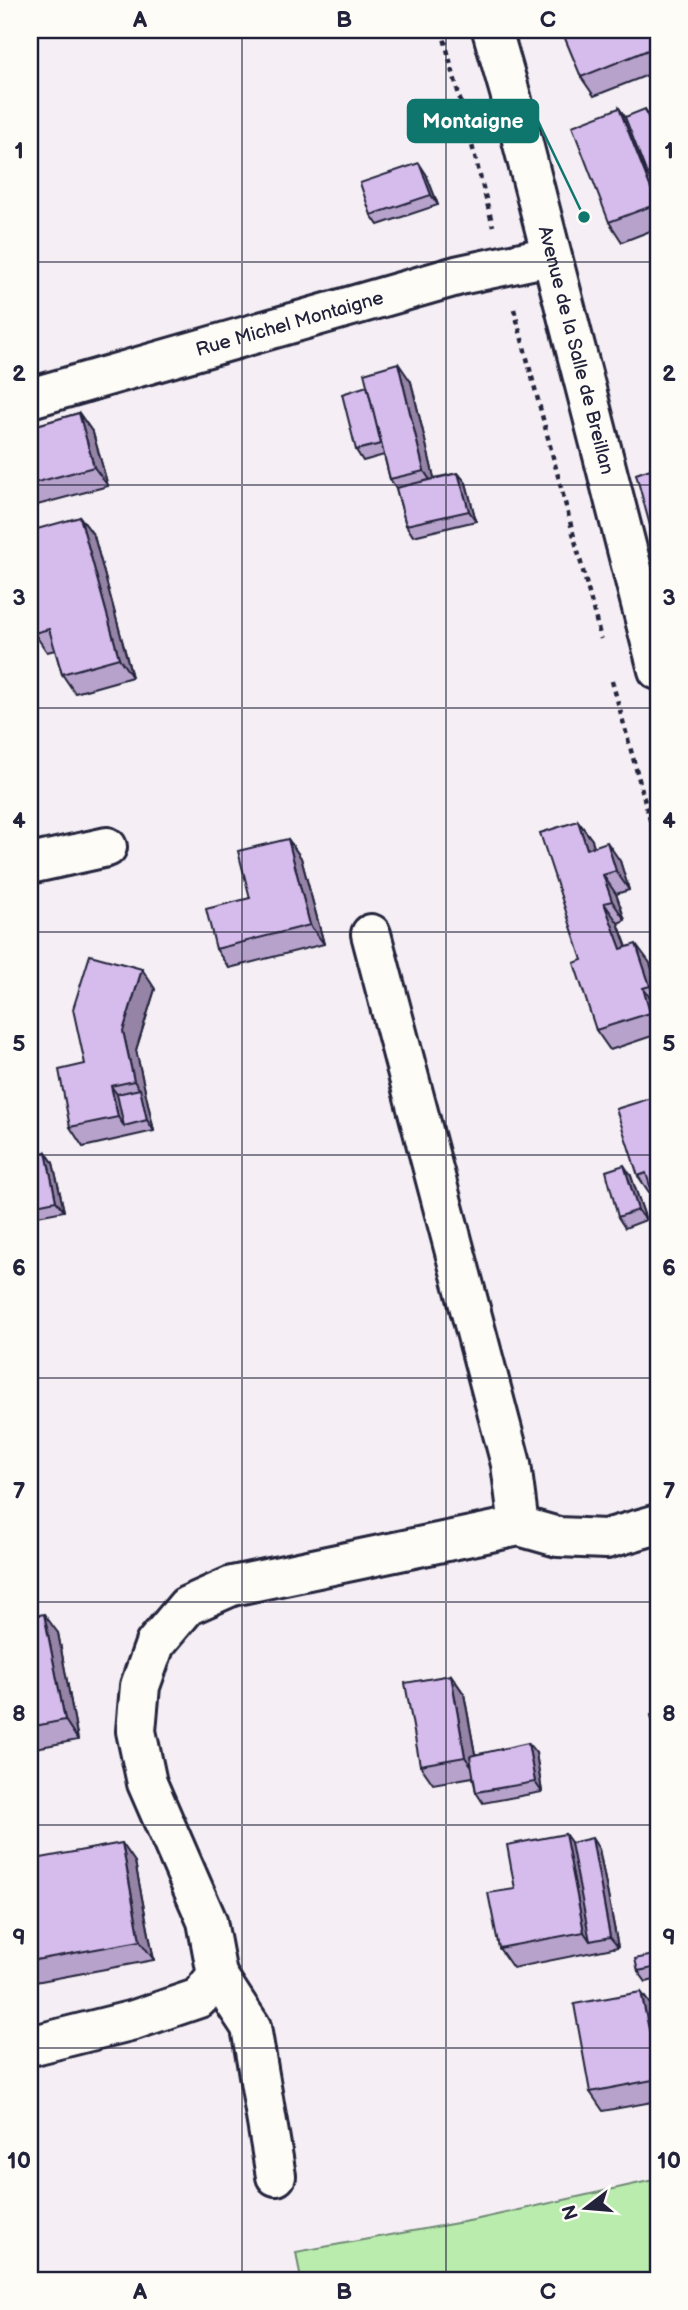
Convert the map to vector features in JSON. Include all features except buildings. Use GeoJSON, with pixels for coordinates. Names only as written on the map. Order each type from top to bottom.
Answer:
{"type":"FeatureCollection","features":[{"type":"Feature","properties":{"kind":"street","name":"Avenue de la Salle de Breillan"},"geometry":{"type":"LineString","coordinates":[[492,30],[658,670]]}},
{"type":"Feature","properties":{"kind":"street","name":"Rue Michel Montaigne"},"geometry":{"type":"LineString","coordinates":[[30,398],[460,275],[550,256]]}},
{"type":"Feature","properties":{"kind":"street"},"geometry":{"type":"LineString","coordinates":[[30,864],[107,847]]}},
{"type":"Feature","properties":{"kind":"street"},"geometry":{"type":"LineString","coordinates":[[371,934],[511,1464],[519,1526]]}},
{"type":"Feature","properties":{"kind":"street"},"geometry":{"type":"LineString","coordinates":[[276,2176],[251,2027],[217,1975],[207,1921],[147,1783],[136,1731],[140,1686],[155,1644],[187,1605],[232,1586],[519,1526],[558,1537],[606,1539],[658,1524]]}},
{"type":"Feature","properties":{"kind":"street"},"geometry":{"type":"LineString","coordinates":[[30,2046],[134,2020],[199,1998],[217,1975]]}},
{"type":"Feature","properties":{"kind":"path"},"geometry":{"type":"LineString","coordinates":[[442,30],[604,648]]}},
{"type":"Feature","properties":{"kind":"path"},"geometry":{"type":"LineString","coordinates":[[611,674],[658,849]]}},
{"type":"Feature","properties":{"kind":"green space"},"geometry":{"type":"Polygon","coordinates":[[[658,2179],[658,2280],[301,2280],[296,2252],[474,2220],[658,2179]]]}},
{"type":"Feature","properties":{"kind":"place","name":"Montaigne"},"geometry":{"type":"Point","coordinates":[584,217]}}]}
